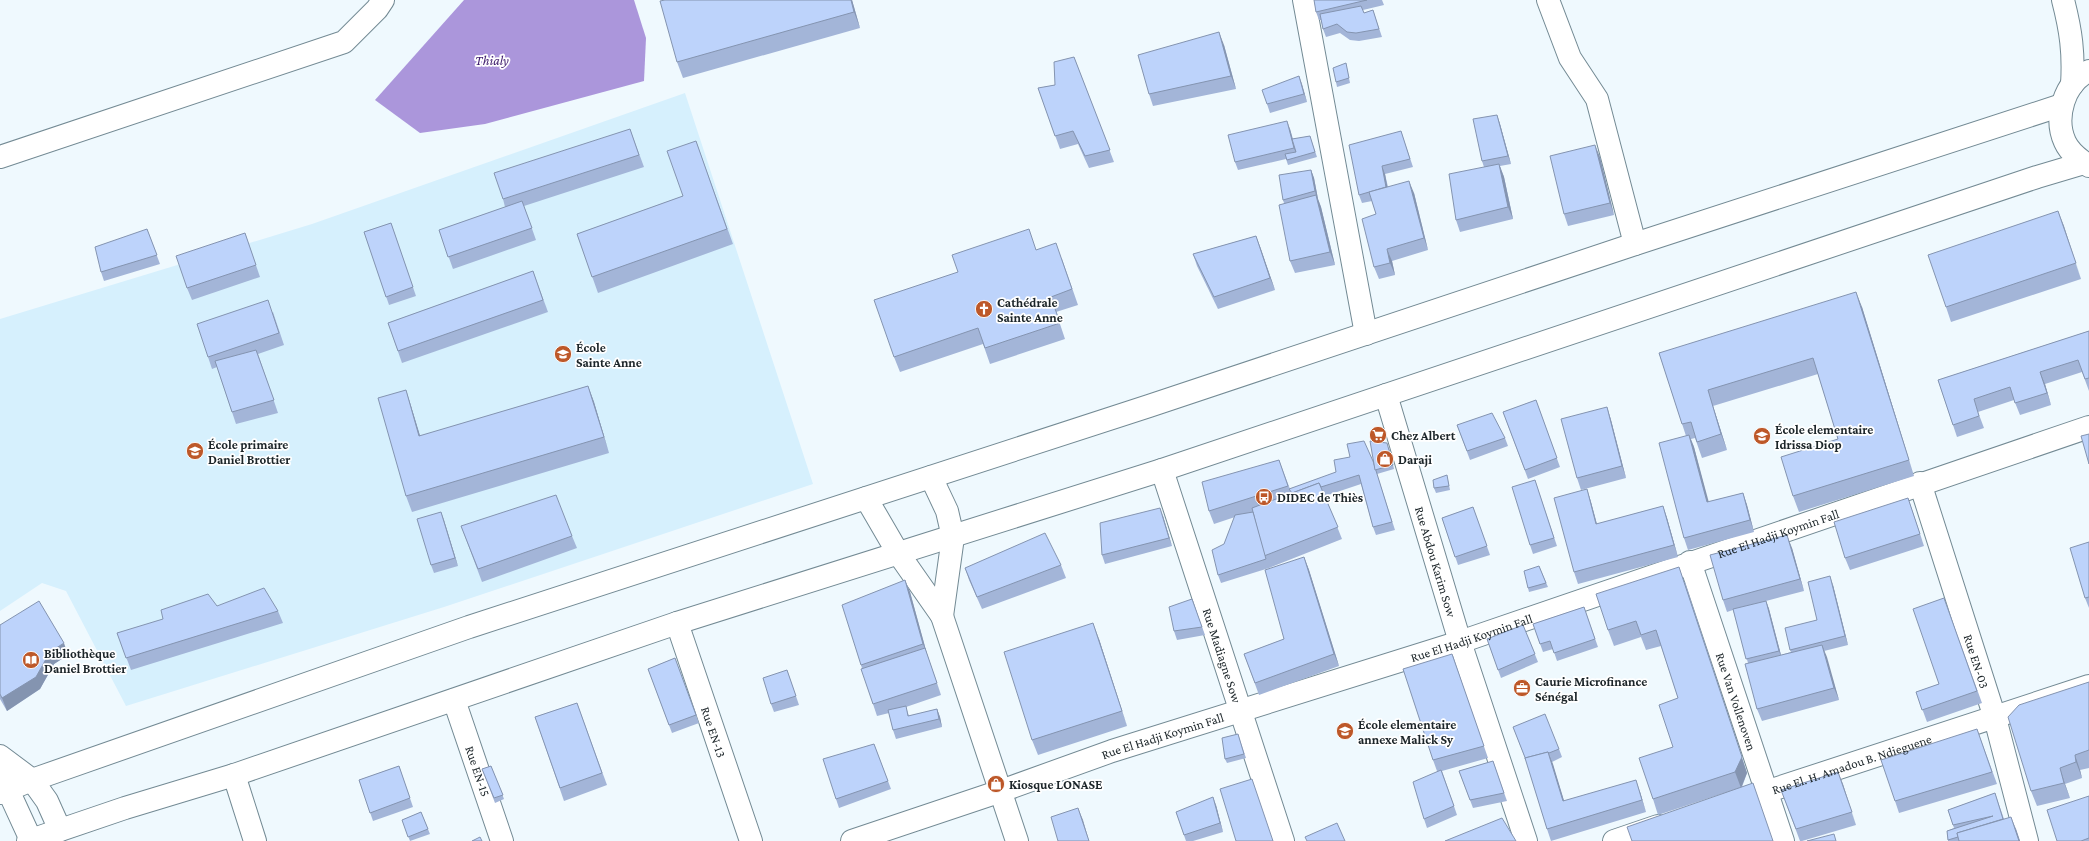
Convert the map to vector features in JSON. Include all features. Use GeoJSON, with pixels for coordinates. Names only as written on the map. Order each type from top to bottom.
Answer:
{"type":"FeatureCollection","features":[{"type":"Feature","properties":{"kind":"main road"},"geometry":{"type":"LineString","coordinates":[[0,157],[344,42],[377,9],[383,0]]}},
{"type":"Feature","properties":{"kind":"main road"},"geometry":{"type":"LineString","coordinates":[[1304,0],[1366,334]]}},
{"type":"Feature","properties":{"kind":"main road"},"geometry":{"type":"LineString","coordinates":[[1548,0],[1570,58],[1597,99],[1635,244]]}},
{"type":"Feature","properties":{"kind":"main road"},"geometry":{"type":"LineString","coordinates":[[2063,0],[2071,30],[2073,49],[2072,85]]}},
{"type":"Feature","properties":{"kind":"main road"},"geometry":{"type":"LineString","coordinates":[[2087,165],[2076,158],[2065,142],[2061,124],[2062,105],[2072,85],[2089,71]]}},
{"type":"Feature","properties":{"kind":"main road"},"geometry":{"type":"LineString","coordinates":[[4,792],[32,780],[469,627],[2062,105]]}},
{"type":"Feature","properties":{"kind":"main road"},"geometry":{"type":"LineString","coordinates":[[0,760],[4,792],[30,840],[234,775],[677,623],[1162,470],[2037,177],[2087,165]]}},
{"type":"Feature","properties":{"kind":"main road","name":"Rue Abdou Karim Sow"},"geometry":{"type":"LineString","coordinates":[[1386,395],[1460,642],[1526,841]]}},
{"type":"Feature","properties":{"kind":"main road","name":"Rue El Hadji Koymin Fall"},"geometry":{"type":"LineString","coordinates":[[852,841],[1001,791],[1112,751],[1460,642],[1920,483],[2089,427]]}},
{"type":"Feature","properties":{"kind":"main road","name":"Rue Madiagne Sow"},"geometry":{"type":"LineString","coordinates":[[1162,470],[1283,841]]}},
{"type":"Feature","properties":{"kind":"main road"},"geometry":{"type":"LineString","coordinates":[[931,476],[947,511],[953,537],[942,616]]}},
{"type":"Feature","properties":{"kind":"main road","name":"Rue EN-03"},"geometry":{"type":"LineString","coordinates":[[1920,483],[1995,718],[2027,841]]}},
{"type":"Feature","properties":{"kind":"main road"},"geometry":{"type":"LineString","coordinates":[[866,498],[898,553],[942,616],[1017,841]]}},
{"type":"Feature","properties":{"kind":"main road","name":"Rue Van Vollenoven"},"geometry":{"type":"LineString","coordinates":[[1690,562],[1783,841]]}},
{"type":"Feature","properties":{"kind":"main road","name":"Rue EN-13"},"geometry":{"type":"LineString","coordinates":[[677,623],[751,841]]}},
{"type":"Feature","properties":{"kind":"main road","name":"Rue El. H. Amadou B. Ndieguene"},"geometry":{"type":"LineString","coordinates":[[1708,811],[2089,686]]}},
{"type":"Feature","properties":{"kind":"main road","name":"Rue EN-15"},"geometry":{"type":"LineString","coordinates":[[454,700],[502,841]]}},
{"type":"Feature","properties":{"kind":"main road"},"geometry":{"type":"LineString","coordinates":[[0,756],[32,780],[47,801],[60,830]]}},
{"type":"Feature","properties":{"kind":"main road"},"geometry":{"type":"LineString","coordinates":[[234,775],[255,841]]}},
{"type":"Feature","properties":{"kind":"main road"},"geometry":{"type":"LineString","coordinates":[[1614,841],[1679,820]]}},
{"type":"Feature","properties":{"kind":"shaded area"},"geometry":{"type":"Polygon","coordinates":[[[685,93],[813,484],[444,607],[126,706],[66,591],[42,583],[0,611],[0,319],[312,224],[685,93]]]}},
{"type":"Feature","properties":{"kind":"water","name":"Thialy"},"geometry":{"type":"Polygon","coordinates":[[[464,0],[634,0],[646,38],[644,81],[485,124],[420,133],[375,100],[464,0]]]}},
{"type":"Feature","properties":{"kind":"building"},"geometry":{"type":"Polygon","coordinates":[[[851,0],[854,12],[677,62],[660,1],[851,0]]]}},
{"type":"Feature","properties":{"kind":"building"},"geometry":{"type":"Polygon","coordinates":[[[1314,0],[1367,0],[1316,12],[1314,0]]]}},
{"type":"Feature","properties":{"kind":"building"},"geometry":{"type":"Polygon","coordinates":[[[1361,6],[1364,13],[1373,10],[1379,29],[1356,33],[1347,32],[1337,24],[1323,29],[1320,14],[1361,6]]]}},
{"type":"Feature","properties":{"kind":"building"},"geometry":{"type":"Polygon","coordinates":[[[1219,32],[1231,76],[1149,94],[1138,55],[1219,32]]]}},
{"type":"Feature","properties":{"kind":"building"},"geometry":{"type":"Polygon","coordinates":[[[1074,57],[1110,150],[1085,156],[1073,131],[1055,136],[1038,88],[1055,85],[1054,62],[1074,57]]]}},
{"type":"Feature","properties":{"kind":"building"},"geometry":{"type":"Polygon","coordinates":[[[1346,63],[1349,78],[1336,82],[1333,68],[1346,63]]]}},
{"type":"Feature","properties":{"kind":"building"},"geometry":{"type":"Polygon","coordinates":[[[1299,76],[1304,94],[1267,104],[1262,90],[1299,76]]]}},
{"type":"Feature","properties":{"kind":"building"},"geometry":{"type":"Polygon","coordinates":[[[1497,115],[1508,156],[1482,161],[1473,119],[1497,115]]]}},
{"type":"Feature","properties":{"kind":"building"},"geometry":{"type":"Polygon","coordinates":[[[1287,121],[1294,148],[1235,162],[1228,135],[1287,121]]]}},
{"type":"Feature","properties":{"kind":"building"},"geometry":{"type":"Polygon","coordinates":[[[630,129],[639,155],[503,199],[494,173],[630,129]]]}},
{"type":"Feature","properties":{"kind":"building"},"geometry":{"type":"Polygon","coordinates":[[[1401,131],[1410,159],[1382,166],[1386,187],[1359,195],[1349,145],[1401,131]]]}},
{"type":"Feature","properties":{"kind":"building"},"geometry":{"type":"Polygon","coordinates":[[[1310,136],[1315,152],[1287,160],[1285,154],[1296,152],[1292,139],[1310,136]]]}},
{"type":"Feature","properties":{"kind":"building"},"geometry":{"type":"Polygon","coordinates":[[[696,141],[727,229],[592,277],[577,234],[683,196],[667,151],[696,141]]]}},
{"type":"Feature","properties":{"kind":"building"},"geometry":{"type":"Polygon","coordinates":[[[1595,145],[1610,203],[1564,214],[1550,156],[1595,145]]]}},
{"type":"Feature","properties":{"kind":"building"},"geometry":{"type":"Polygon","coordinates":[[[1499,164],[1508,207],[1456,220],[1449,174],[1499,164]]]}},
{"type":"Feature","properties":{"kind":"building"},"geometry":{"type":"Polygon","coordinates":[[[1311,170],[1315,191],[1283,200],[1279,175],[1311,170]]]}},
{"type":"Feature","properties":{"kind":"building"},"geometry":{"type":"Polygon","coordinates":[[[1409,181],[1424,238],[1387,249],[1390,263],[1374,267],[1362,219],[1376,214],[1369,192],[1409,181]]]}},
{"type":"Feature","properties":{"kind":"building"},"geometry":{"type":"Polygon","coordinates":[[[1316,195],[1330,252],[1290,261],[1279,205],[1316,195]]]}},
{"type":"Feature","properties":{"kind":"building"},"geometry":{"type":"Polygon","coordinates":[[[522,201],[532,228],[448,257],[439,230],[522,201]]]}},
{"type":"Feature","properties":{"kind":"building"},"geometry":{"type":"Polygon","coordinates":[[[2058,211],[2076,263],[1946,307],[1928,255],[2058,211]]]}},
{"type":"Feature","properties":{"kind":"building"},"geometry":{"type":"Polygon","coordinates":[[[391,223],[413,287],[386,297],[364,232],[391,223]]]}},
{"type":"Feature","properties":{"kind":"building"},"geometry":{"type":"Polygon","coordinates":[[[147,229],[157,255],[101,272],[95,247],[147,229]]]}},
{"type":"Feature","properties":{"kind":"building","name":"Cathédrale Sainte Anne"},"geometry":{"type":"Polygon","coordinates":[[[1029,229],[1036,250],[1056,243],[1072,289],[1051,297],[1060,323],[985,348],[978,328],[894,357],[874,300],[958,272],[952,255],[1029,229]]]}},
{"type":"Feature","properties":{"kind":"building"},"geometry":{"type":"Polygon","coordinates":[[[245,233],[256,265],[187,288],[176,256],[245,233]]]}},
{"type":"Feature","properties":{"kind":"building"},"geometry":{"type":"Polygon","coordinates":[[[1256,236],[1270,278],[1214,297],[1193,254],[1256,236]]]}},
{"type":"Feature","properties":{"kind":"building"},"geometry":{"type":"Polygon","coordinates":[[[533,271],[543,300],[398,351],[388,323],[533,271]]]}},
{"type":"Feature","properties":{"kind":"building"},"geometry":{"type":"Polygon","coordinates":[[[1856,292],[1909,460],[1793,496],[1781,457],[1838,439],[1813,358],[1708,390],[1721,434],[1697,442],[1691,422],[1682,424],[1659,353],[1856,292]]]}},
{"type":"Feature","properties":{"kind":"building"},"geometry":{"type":"Polygon","coordinates":[[[268,300],[279,333],[208,357],[197,324],[268,300]]]}},
{"type":"Feature","properties":{"kind":"building"},"geometry":{"type":"Polygon","coordinates":[[[2089,331],[2089,378],[2085,379],[2078,360],[2040,372],[2047,393],[2015,403],[2010,387],[1974,399],[1979,416],[1953,425],[1938,380],[2089,331]]]}},
{"type":"Feature","properties":{"kind":"building"},"geometry":{"type":"Polygon","coordinates":[[[256,350],[274,400],[232,412],[215,361],[256,350]]]}},
{"type":"Feature","properties":{"kind":"building"},"geometry":{"type":"Polygon","coordinates":[[[588,386],[604,437],[406,496],[378,398],[406,390],[419,436],[588,386]]]}},
{"type":"Feature","properties":{"kind":"building"},"geometry":{"type":"Polygon","coordinates":[[[1536,400],[1557,458],[1525,470],[1503,412],[1536,400]]]}},
{"type":"Feature","properties":{"kind":"building"},"geometry":{"type":"Polygon","coordinates":[[[1607,407],[1622,466],[1577,478],[1561,419],[1607,407]]]}},
{"type":"Feature","properties":{"kind":"building"},"geometry":{"type":"Polygon","coordinates":[[[1492,413],[1505,438],[1467,451],[1457,425],[1492,413]]]}},
{"type":"Feature","properties":{"kind":"building"},"geometry":{"type":"Polygon","coordinates":[[[2089,434],[2089,464],[2081,436],[2089,434]]]}},
{"type":"Feature","properties":{"kind":"building"},"geometry":{"type":"Polygon","coordinates":[[[1689,435],[1707,502],[1743,493],[1750,520],[1684,538],[1659,443],[1689,435]]]}},
{"type":"Feature","properties":{"kind":"building"},"geometry":{"type":"Polygon","coordinates":[[[1364,441],[1373,461],[1392,522],[1373,527],[1359,475],[1321,487],[1319,483],[1292,493],[1289,489],[1336,472],[1334,460],[1350,457],[1347,444],[1364,441]]]}},
{"type":"Feature","properties":{"kind":"building"},"geometry":{"type":"Polygon","coordinates":[[[1370,441],[1387,443],[1393,465],[1375,470],[1370,441]]]}},
{"type":"Feature","properties":{"kind":"building"},"geometry":{"type":"Polygon","coordinates":[[[1279,460],[1288,486],[1209,511],[1202,482],[1279,460]]]}},
{"type":"Feature","properties":{"kind":"building"},"geometry":{"type":"Polygon","coordinates":[[[1447,475],[1449,486],[1434,488],[1433,480],[1447,475]]]}},
{"type":"Feature","properties":{"kind":"building"},"geometry":{"type":"Polygon","coordinates":[[[1535,480],[1554,538],[1530,545],[1512,487],[1535,480]]]}},
{"type":"Feature","properties":{"kind":"building"},"geometry":{"type":"Polygon","coordinates":[[[1319,483],[1338,527],[1264,556],[1252,508],[1319,483]]]}},
{"type":"Feature","properties":{"kind":"building"},"geometry":{"type":"Polygon","coordinates":[[[1587,489],[1596,524],[1663,506],[1674,545],[1574,572],[1554,498],[1587,489]]]}},
{"type":"Feature","properties":{"kind":"building"},"geometry":{"type":"Polygon","coordinates":[[[556,495],[572,536],[478,569],[461,526],[556,495]]]}},
{"type":"Feature","properties":{"kind":"building"},"geometry":{"type":"Polygon","coordinates":[[[1908,498],[1920,534],[1845,558],[1834,522],[1908,498]]]}},
{"type":"Feature","properties":{"kind":"building"},"geometry":{"type":"Polygon","coordinates":[[[1473,507],[1487,546],[1455,557],[1442,518],[1473,507]]]}},
{"type":"Feature","properties":{"kind":"building"},"geometry":{"type":"Polygon","coordinates":[[[1160,508],[1169,538],[1102,555],[1100,523],[1160,508]]]}},
{"type":"Feature","properties":{"kind":"building"},"geometry":{"type":"Polygon","coordinates":[[[441,512],[455,558],[431,565],[417,519],[441,512]]]}},
{"type":"Feature","properties":{"kind":"building"},"geometry":{"type":"Polygon","coordinates":[[[1253,512],[1266,559],[1218,575],[1212,550],[1224,544],[1235,515],[1253,512]]]}},
{"type":"Feature","properties":{"kind":"building"},"geometry":{"type":"Polygon","coordinates":[[[1045,533],[1061,565],[977,597],[965,568],[1045,533]]]}},
{"type":"Feature","properties":{"kind":"building"},"geometry":{"type":"Polygon","coordinates":[[[1787,535],[1800,579],[1723,600],[1710,555],[1787,535]]]}},
{"type":"Feature","properties":{"kind":"building"},"geometry":{"type":"Polygon","coordinates":[[[2089,542],[2089,597],[2085,598],[2070,548],[2089,542]]]}},
{"type":"Feature","properties":{"kind":"building"},"geometry":{"type":"Polygon","coordinates":[[[1304,557],[1334,654],[1255,683],[1244,654],[1284,639],[1265,570],[1304,557]]]}},
{"type":"Feature","properties":{"kind":"building"},"geometry":{"type":"Polygon","coordinates":[[[1539,566],[1546,583],[1528,588],[1524,571],[1539,566]]]}},
{"type":"Feature","properties":{"kind":"building"},"geometry":{"type":"Polygon","coordinates":[[[1679,567],[1742,757],[1735,772],[1653,799],[1639,758],[1673,747],[1659,705],[1678,698],[1656,630],[1641,635],[1636,621],[1608,630],[1596,594],[1679,567]]]}},
{"type":"Feature","properties":{"kind":"building"},"geometry":{"type":"Polygon","coordinates":[[[1830,576],[1845,636],[1790,650],[1785,628],[1817,620],[1808,582],[1830,576]]]}},
{"type":"Feature","properties":{"kind":"building"},"geometry":{"type":"Polygon","coordinates":[[[905,580],[923,644],[861,665],[842,605],[905,580]]]}},
{"type":"Feature","properties":{"kind":"building"},"geometry":{"type":"Polygon","coordinates":[[[264,588],[278,611],[126,658],[117,633],[163,619],[161,610],[208,594],[217,606],[264,588]]]}},
{"type":"Feature","properties":{"kind":"building"},"geometry":{"type":"Polygon","coordinates":[[[1944,598],[1977,691],[1922,710],[1916,692],[1939,684],[1913,609],[1944,598]]]}},
{"type":"Feature","properties":{"kind":"building"},"geometry":{"type":"Polygon","coordinates":[[[1192,599],[1202,627],[1174,631],[1169,607],[1192,599]]]}},
{"type":"Feature","properties":{"kind":"building","name":"Bibliothèque Daniel Brottier"},"geometry":{"type":"Polygon","coordinates":[[[39,601],[64,643],[50,652],[36,677],[2,698],[0,694],[0,625],[39,601]]]}},
{"type":"Feature","properties":{"kind":"building"},"geometry":{"type":"Polygon","coordinates":[[[1766,601],[1779,651],[1746,659],[1733,609],[1766,601]]]}},
{"type":"Feature","properties":{"kind":"building"},"geometry":{"type":"Polygon","coordinates":[[[1584,607],[1595,639],[1554,653],[1550,641],[1540,644],[1533,624],[1584,607]]]}},
{"type":"Feature","properties":{"kind":"building"},"geometry":{"type":"Polygon","coordinates":[[[1093,623],[1122,711],[1032,740],[1004,652],[1093,623]]]}},
{"type":"Feature","properties":{"kind":"building"},"geometry":{"type":"Polygon","coordinates":[[[1523,625],[1535,654],[1498,670],[1487,639],[1523,625]]]}},
{"type":"Feature","properties":{"kind":"building"},"geometry":{"type":"Polygon","coordinates":[[[1822,645],[1834,688],[1757,709],[1745,664],[1822,645]]]}},
{"type":"Feature","properties":{"kind":"building"},"geometry":{"type":"Polygon","coordinates":[[[925,648],[937,683],[873,704],[861,669],[925,648]]]}},
{"type":"Feature","properties":{"kind":"building"},"geometry":{"type":"Polygon","coordinates":[[[1452,654],[1484,746],[1433,760],[1403,669],[1452,654]]]}},
{"type":"Feature","properties":{"kind":"building"},"geometry":{"type":"Polygon","coordinates":[[[675,658],[696,715],[669,725],[648,669],[675,658]]]}},
{"type":"Feature","properties":{"kind":"building"},"geometry":{"type":"Polygon","coordinates":[[[787,670],[796,696],[771,704],[763,678],[787,670]]]}},
{"type":"Feature","properties":{"kind":"building"},"geometry":{"type":"Polygon","coordinates":[[[2089,682],[2089,750],[2075,755],[2076,762],[2060,768],[2064,783],[2031,791],[2008,717],[2019,705],[2089,682]]]}},
{"type":"Feature","properties":{"kind":"building"},"geometry":{"type":"Polygon","coordinates":[[[577,703],[602,773],[560,788],[535,717],[577,703]]]}},
{"type":"Feature","properties":{"kind":"building"},"geometry":{"type":"Polygon","coordinates":[[[906,706],[908,716],[937,709],[939,719],[893,730],[888,710],[906,706]]]}},
{"type":"Feature","properties":{"kind":"building"},"geometry":{"type":"Polygon","coordinates":[[[1545,714],[1559,749],[1549,753],[1525,758],[1513,727],[1545,714]]]}},
{"type":"Feature","properties":{"kind":"building"},"geometry":{"type":"Polygon","coordinates":[[[1977,729],[1992,772],[1895,801],[1881,760],[1977,729]]]}},
{"type":"Feature","properties":{"kind":"building"},"geometry":{"type":"Polygon","coordinates":[[[1238,734],[1244,754],[1225,759],[1222,738],[1238,734]]]}},
{"type":"Feature","properties":{"kind":"building"},"geometry":{"type":"Polygon","coordinates":[[[874,744],[888,781],[836,799],[823,759],[874,744]]]}},
{"type":"Feature","properties":{"kind":"building"},"geometry":{"type":"Polygon","coordinates":[[[1548,752],[1563,801],[1636,780],[1642,800],[1547,829],[1525,758],[1548,752]]]}},
{"type":"Feature","properties":{"kind":"building"},"geometry":{"type":"Polygon","coordinates":[[[1493,761],[1504,793],[1470,800],[1459,771],[1493,761]]]}},
{"type":"Feature","properties":{"kind":"building"},"geometry":{"type":"Polygon","coordinates":[[[399,766],[410,798],[370,813],[359,780],[399,766]]]}},
{"type":"Feature","properties":{"kind":"building"},"geometry":{"type":"Polygon","coordinates":[[[491,766],[503,795],[494,798],[482,769],[491,766]]]}},
{"type":"Feature","properties":{"kind":"building"},"geometry":{"type":"Polygon","coordinates":[[[1441,770],[1454,806],[1424,819],[1413,782],[1441,770]]]}},
{"type":"Feature","properties":{"kind":"building"},"geometry":{"type":"Polygon","coordinates":[[[1838,772],[1852,812],[1796,829],[1781,790],[1838,772]]]}},
{"type":"Feature","properties":{"kind":"building"},"geometry":{"type":"Polygon","coordinates":[[[1252,779],[1273,841],[1236,841],[1220,789],[1252,779]]]}},
{"type":"Feature","properties":{"kind":"building"},"geometry":{"type":"Polygon","coordinates":[[[1753,783],[1773,841],[1632,841],[1627,827],[1753,783]]]}},
{"type":"Feature","properties":{"kind":"building"},"geometry":{"type":"Polygon","coordinates":[[[1995,793],[2003,819],[1957,833],[1958,837],[1948,840],[1947,831],[1993,816],[1953,825],[1948,810],[1995,793]]]}},
{"type":"Feature","properties":{"kind":"building"},"geometry":{"type":"Polygon","coordinates":[[[2089,796],[2089,838],[2081,841],[2057,841],[2047,810],[2089,796]]]}},
{"type":"Feature","properties":{"kind":"building"},"geometry":{"type":"Polygon","coordinates":[[[1213,797],[1220,823],[1184,835],[1176,812],[1213,797]]]}},
{"type":"Feature","properties":{"kind":"building"},"geometry":{"type":"Polygon","coordinates":[[[1078,808],[1089,841],[1058,841],[1051,817],[1078,808]]]}},
{"type":"Feature","properties":{"kind":"building"},"geometry":{"type":"Polygon","coordinates":[[[421,812],[428,829],[408,837],[402,820],[421,812]]]}},
{"type":"Feature","properties":{"kind":"building"},"geometry":{"type":"Polygon","coordinates":[[[2011,817],[2019,841],[1959,841],[1957,833],[2011,817]]]}},
{"type":"Feature","properties":{"kind":"building"},"geometry":{"type":"Polygon","coordinates":[[[1502,818],[1516,841],[1445,841],[1502,818]]]}},
{"type":"Feature","properties":{"kind":"building"},"geometry":{"type":"Polygon","coordinates":[[[1337,823],[1345,841],[1307,841],[1305,837],[1337,823]]]}},
{"type":"Feature","properties":{"kind":"building"},"geometry":{"type":"Polygon","coordinates":[[[1834,834],[1836,841],[1807,841],[1834,834]]]}},
{"type":"Feature","properties":{"kind":"building"},"geometry":{"type":"Polygon","coordinates":[[[480,837],[482,841],[472,841],[480,837]]]}},
{"type":"Feature","properties":{"kind":"place","name":"Cathédrale Sainte Anne"},"geometry":{"type":"Point","coordinates":[984,309]}},
{"type":"Feature","properties":{"kind":"place","name":"École Sainte Anne"},"geometry":{"type":"Point","coordinates":[563,354]}},
{"type":"Feature","properties":{"kind":"place","name":"Chez Albert"},"geometry":{"type":"Point","coordinates":[1378,435]}},
{"type":"Feature","properties":{"kind":"place","name":"École elementaire Idrissa Diop"},"geometry":{"type":"Point","coordinates":[1762,436]}},
{"type":"Feature","properties":{"kind":"place","name":"École primaire Daniel Brottier"},"geometry":{"type":"Point","coordinates":[195,451]}},
{"type":"Feature","properties":{"kind":"place","name":"Daraji"},"geometry":{"type":"Point","coordinates":[1385,459]}},
{"type":"Feature","properties":{"kind":"place","name":"DIDEC de Thiès"},"geometry":{"type":"Point","coordinates":[1264,497]}},
{"type":"Feature","properties":{"kind":"place","name":"Bibliothèque Daniel Brottier"},"geometry":{"type":"Point","coordinates":[31,660]}},
{"type":"Feature","properties":{"kind":"place","name":"Caurie Microfinance Sénégal"},"geometry":{"type":"Point","coordinates":[1522,688]}},
{"type":"Feature","properties":{"kind":"place","name":"École elementaire annexe Malick Sy"},"geometry":{"type":"Point","coordinates":[1345,731]}},
{"type":"Feature","properties":{"kind":"place","name":"Kiosque LONASE"},"geometry":{"type":"Point","coordinates":[996,784]}}]}
